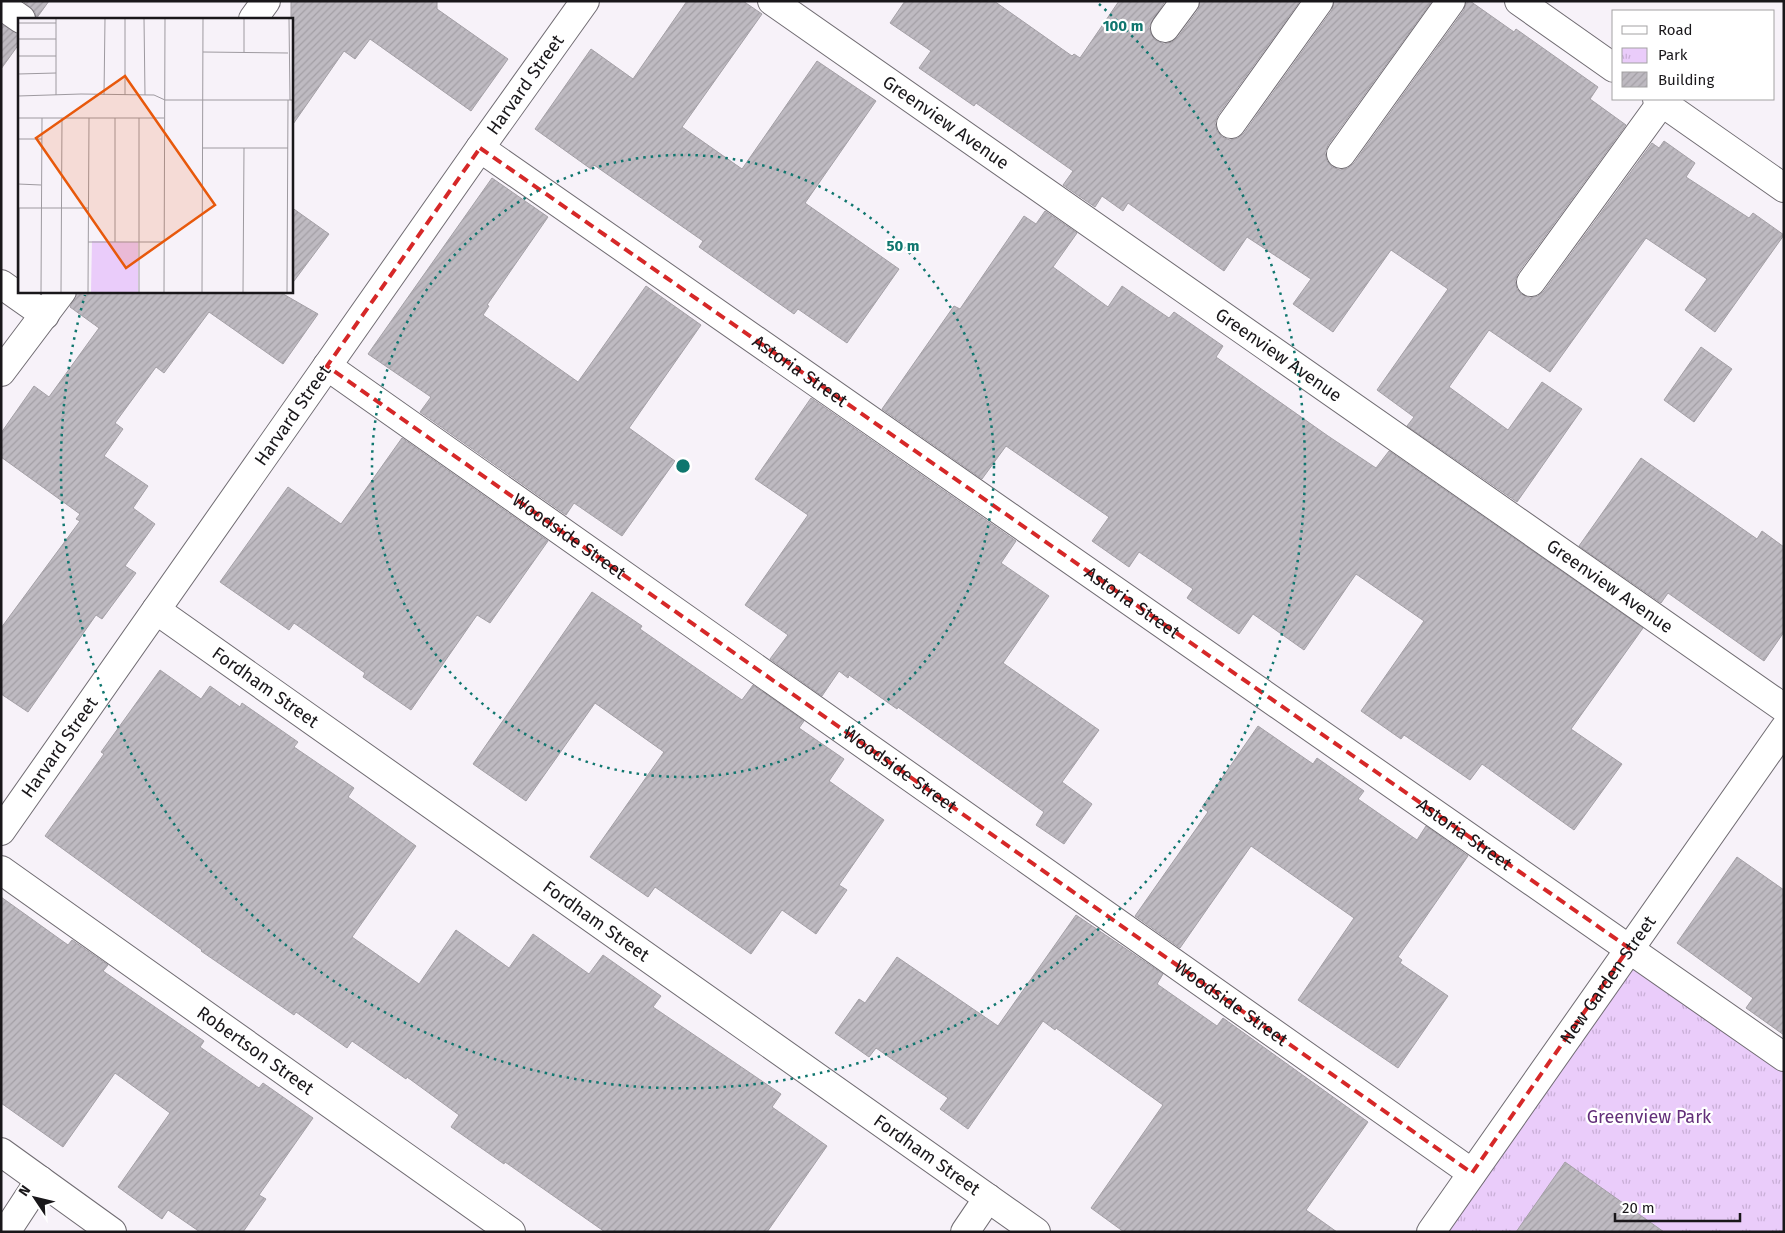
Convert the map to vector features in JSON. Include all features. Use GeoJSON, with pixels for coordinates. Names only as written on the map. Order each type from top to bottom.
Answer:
{"type":"FeatureCollection","features":[{"type":"Feature","properties":{"kind":"street"},"geometry":{"type":"LineString","coordinates":[[254,18],[266,1]]}},
{"type":"Feature","properties":{"kind":"street","name":"Harvard Street"},"geometry":{"type":"LineString","coordinates":[[1,831],[585,1]]}},
{"type":"Feature","properties":{"kind":"street","name":"Greenview Avenue"},"geometry":{"type":"LineString","coordinates":[[772,1],[1784,708]]}},
{"type":"Feature","properties":{"kind":"street"},"geometry":{"type":"LineString","coordinates":[[1165,28],[1185,1]]}},
{"type":"Feature","properties":{"kind":"street"},"geometry":{"type":"LineString","coordinates":[[1231,124],[1318,1]]}},
{"type":"Feature","properties":{"kind":"street"},"geometry":{"type":"LineString","coordinates":[[1341,154],[1451,1]]}},
{"type":"Feature","properties":{"kind":"street"},"geometry":{"type":"LineString","coordinates":[[1519,1],[1612,67]]}},
{"type":"Feature","properties":{"kind":"street"},"geometry":{"type":"LineString","coordinates":[[1,5],[20,18]]}},
{"type":"Feature","properties":{"kind":"street"},"geometry":{"type":"LineString","coordinates":[[1531,282],[1659,100],[1784,188]]}},
{"type":"Feature","properties":{"kind":"street","name":"Astoria Street"},"geometry":{"type":"LineString","coordinates":[[480,148],[1784,1057]]}},
{"type":"Feature","properties":{"kind":"street"},"geometry":{"type":"LineString","coordinates":[[1,284],[45,315]]}},
{"type":"Feature","properties":{"kind":"street"},"geometry":{"type":"LineString","coordinates":[[1,372],[61,292]]}},
{"type":"Feature","properties":{"kind":"street","name":"Woodside Street"},"geometry":{"type":"LineString","coordinates":[[327,366],[1472,1173]]}},
{"type":"Feature","properties":{"kind":"street","name":"Fordham Street"},"geometry":{"type":"LineString","coordinates":[[156,610],[1036,1232]]}},
{"type":"Feature","properties":{"kind":"street","name":"New Garden Street"},"geometry":{"type":"LineString","coordinates":[[1431,1232],[1784,729]]}},
{"type":"Feature","properties":{"kind":"street","name":"Robertson Street"},"geometry":{"type":"LineString","coordinates":[[1,870],[511,1232]]}},
{"type":"Feature","properties":{"kind":"street"},"geometry":{"type":"LineString","coordinates":[[1,1152],[112,1232]]}},
{"type":"Feature","properties":{"kind":"street"},"geometry":{"type":"LineString","coordinates":[[6,1232],[40,1180]]}},
{"type":"Feature","properties":{"kind":"street"},"geometry":{"type":"LineString","coordinates":[[965,1232],[988,1198]]}},
{"type":"Feature","properties":{"kind":"highlighted area"},"geometry":{"type":"Polygon","coordinates":[[[480,148],[1629,948],[1472,1173],[327,366],[480,148]]]}},
{"type":"Feature","properties":{"kind":"green space","name":"Greenview Park"},"geometry":{"type":"Polygon","coordinates":[[[1620,958],[1784,1071],[1784,1232],[1425,1232],[1620,958]]]}},
{"type":"Feature","properties":{"kind":"building"},"geometry":{"type":"Polygon","coordinates":[[[23,1],[49,1],[37,18],[35,12],[23,1]]]}},
{"type":"Feature","properties":{"kind":"building"},"geometry":{"type":"Polygon","coordinates":[[[291,1],[437,1],[437,9],[508,59],[471,111],[370,39],[355,59],[344,51],[292,126],[291,1]]]}},
{"type":"Feature","properties":{"kind":"building"},"geometry":{"type":"Polygon","coordinates":[[[687,1],[743,1],[762,14],[682,127],[742,169],[817,61],[876,101],[805,203],[899,269],[847,343],[798,309],[794,314],[699,247],[703,241],[594,165],[591,169],[535,129],[591,49],[633,79],[687,1]]]}},
{"type":"Feature","properties":{"kind":"building"},"geometry":{"type":"Polygon","coordinates":[[[905,1],[994,1],[1072,56],[1074,54],[1080,58],[1119,1],[1165,1],[1149,27],[1155,40],[1164,44],[1172,42],[1178,37],[1198,10],[1200,1],[1300,1],[1218,115],[1215,123],[1217,131],[1222,137],[1230,140],[1238,138],[1244,133],[1332,10],[1334,1],[1432,1],[1328,145],[1325,153],[1327,161],[1332,167],[1340,170],[1348,168],[1354,163],[1464,10],[1466,1],[1470,1],[1514,32],[1516,29],[1598,87],[1590,99],[1626,125],[1518,273],[1515,281],[1517,289],[1521,294],[1530,298],[1538,296],[1544,291],[1652,143],[1659,148],[1664,141],[1695,163],[1686,177],[1749,218],[1753,213],[1784,235],[1715,332],[1685,310],[1707,279],[1646,238],[1550,372],[1489,330],[1449,387],[1508,430],[1542,382],[1582,409],[1517,502],[1407,426],[1414,417],[1377,390],[1448,289],[1391,250],[1333,332],[1293,304],[1311,279],[1247,237],[1224,271],[1128,203],[1123,211],[1102,196],[1095,207],[1063,185],[1073,171],[976,103],[974,106],[919,68],[931,51],[890,23],[905,1]]]}},
{"type":"Feature","properties":{"kind":"building"},"geometry":{"type":"Polygon","coordinates":[[[1,24],[18,33],[18,45],[1,69],[1,24]]]}},
{"type":"Feature","properties":{"kind":"building"},"geometry":{"type":"Polygon","coordinates":[[[492,178],[548,217],[487,305],[489,306],[483,315],[578,382],[646,286],[701,325],[629,428],[675,461],[622,536],[574,503],[566,515],[420,412],[431,397],[368,354],[492,178]]]}},
{"type":"Feature","properties":{"kind":"building"},"geometry":{"type":"Polygon","coordinates":[[[292,208],[329,234],[292,284],[292,208]]]}},
{"type":"Feature","properties":{"kind":"building"},"geometry":{"type":"Polygon","coordinates":[[[1045,211],[1077,233],[1053,267],[1108,307],[1122,286],[1169,318],[1174,312],[1223,346],[1216,357],[1328,436],[1376,468],[1389,451],[1643,628],[1571,729],[1622,764],[1574,830],[1482,764],[1470,780],[1404,735],[1401,739],[1361,711],[1424,621],[1356,574],[1304,650],[1253,614],[1239,634],[1187,598],[1193,589],[1139,552],[1129,567],[1092,541],[1109,517],[1006,446],[982,479],[882,409],[954,306],[960,309],[1024,216],[1036,224],[1045,211]]]}},
{"type":"Feature","properties":{"kind":"building"},"geometry":{"type":"Polygon","coordinates":[[[77,292],[280,292],[318,314],[283,364],[209,312],[164,373],[156,367],[115,423],[123,429],[104,456],[148,486],[133,508],[155,524],[125,566],[136,573],[102,619],[96,615],[28,712],[1,694],[1,628],[80,521],[76,519],[80,514],[1,457],[1,433],[34,386],[49,397],[99,328],[70,307],[77,292]]]}},
{"type":"Feature","properties":{"kind":"building"},"geometry":{"type":"Polygon","coordinates":[[[1701,347],[1732,369],[1694,422],[1664,400],[1701,347]]]}},
{"type":"Feature","properties":{"kind":"building"},"geometry":{"type":"Polygon","coordinates":[[[811,398],[1016,541],[1001,563],[1049,596],[1003,663],[1099,730],[1062,782],[1092,804],[1064,844],[1036,825],[1044,812],[898,707],[897,709],[849,675],[848,678],[839,671],[822,696],[770,659],[788,635],[745,605],[808,515],[755,479],[811,398]]]}},
{"type":"Feature","properties":{"kind":"building"},"geometry":{"type":"Polygon","coordinates":[[[402,438],[548,541],[490,623],[477,615],[411,710],[363,677],[365,673],[294,623],[289,630],[220,582],[288,487],[341,524],[402,438]]]}},
{"type":"Feature","properties":{"kind":"building"},"geometry":{"type":"Polygon","coordinates":[[[1641,458],[1757,539],[1762,531],[1784,547],[1784,632],[1764,661],[1668,593],[1661,603],[1579,546],[1641,458]]]}},
{"type":"Feature","properties":{"kind":"building"},"geometry":{"type":"Polygon","coordinates":[[[592,592],[642,626],[640,629],[742,700],[753,685],[804,721],[799,728],[844,759],[829,781],[884,820],[839,885],[847,890],[816,934],[782,910],[751,954],[655,887],[648,897],[590,857],[664,752],[595,703],[526,801],[473,764],[592,592]]]}},
{"type":"Feature","properties":{"kind":"building"},"geometry":{"type":"Polygon","coordinates":[[[160,670],[201,699],[210,686],[240,707],[242,703],[298,742],[294,747],[354,788],[348,797],[416,846],[352,937],[419,984],[456,930],[509,968],[533,934],[589,974],[603,955],[661,996],[653,1007],[781,1094],[772,1107],[827,1146],[767,1232],[605,1232],[505,1162],[504,1164],[451,1127],[459,1115],[407,1077],[406,1079],[352,1041],[347,1048],[296,1012],[294,1015],[201,951],[45,836],[104,754],[101,752],[160,670]]]}},
{"type":"Feature","properties":{"kind":"building"},"geometry":{"type":"Polygon","coordinates":[[[1258,726],[1313,764],[1317,758],[1364,791],[1358,799],[1417,840],[1426,826],[1468,856],[1398,957],[1402,960],[1400,963],[1448,996],[1398,1068],[1298,1000],[1354,918],[1251,846],[1180,948],[1135,916],[1208,812],[1202,807],[1258,726]]]}},
{"type":"Feature","properties":{"kind":"building"},"geometry":{"type":"Polygon","coordinates":[[[1737,857],[1784,890],[1784,1035],[1746,1008],[1753,998],[1677,943],[1737,857]]]}},
{"type":"Feature","properties":{"kind":"building"},"geometry":{"type":"Polygon","coordinates":[[[1,897],[68,945],[72,940],[108,965],[103,971],[204,1041],[200,1047],[259,1088],[263,1083],[313,1118],[259,1195],[266,1199],[243,1232],[200,1232],[168,1210],[162,1219],[118,1187],[170,1113],[115,1073],[63,1147],[1,1103],[1,897]]]}},
{"type":"Feature","properties":{"kind":"building"},"geometry":{"type":"Polygon","coordinates":[[[1076,915],[1163,974],[1157,984],[1217,1026],[1223,1018],[1368,1122],[1306,1210],[1337,1232],[1124,1232],[1091,1208],[1163,1105],[1056,1028],[1055,1030],[1043,1021],[968,1129],[940,1109],[948,1098],[876,1048],[869,1057],[835,1033],[859,999],[865,1003],[897,957],[998,1026],[1076,915]]]}},
{"type":"Feature","properties":{"kind":"building"},"geometry":{"type":"Polygon","coordinates":[[[1565,1162],[1664,1232],[1516,1232],[1565,1162]]]}}]}
